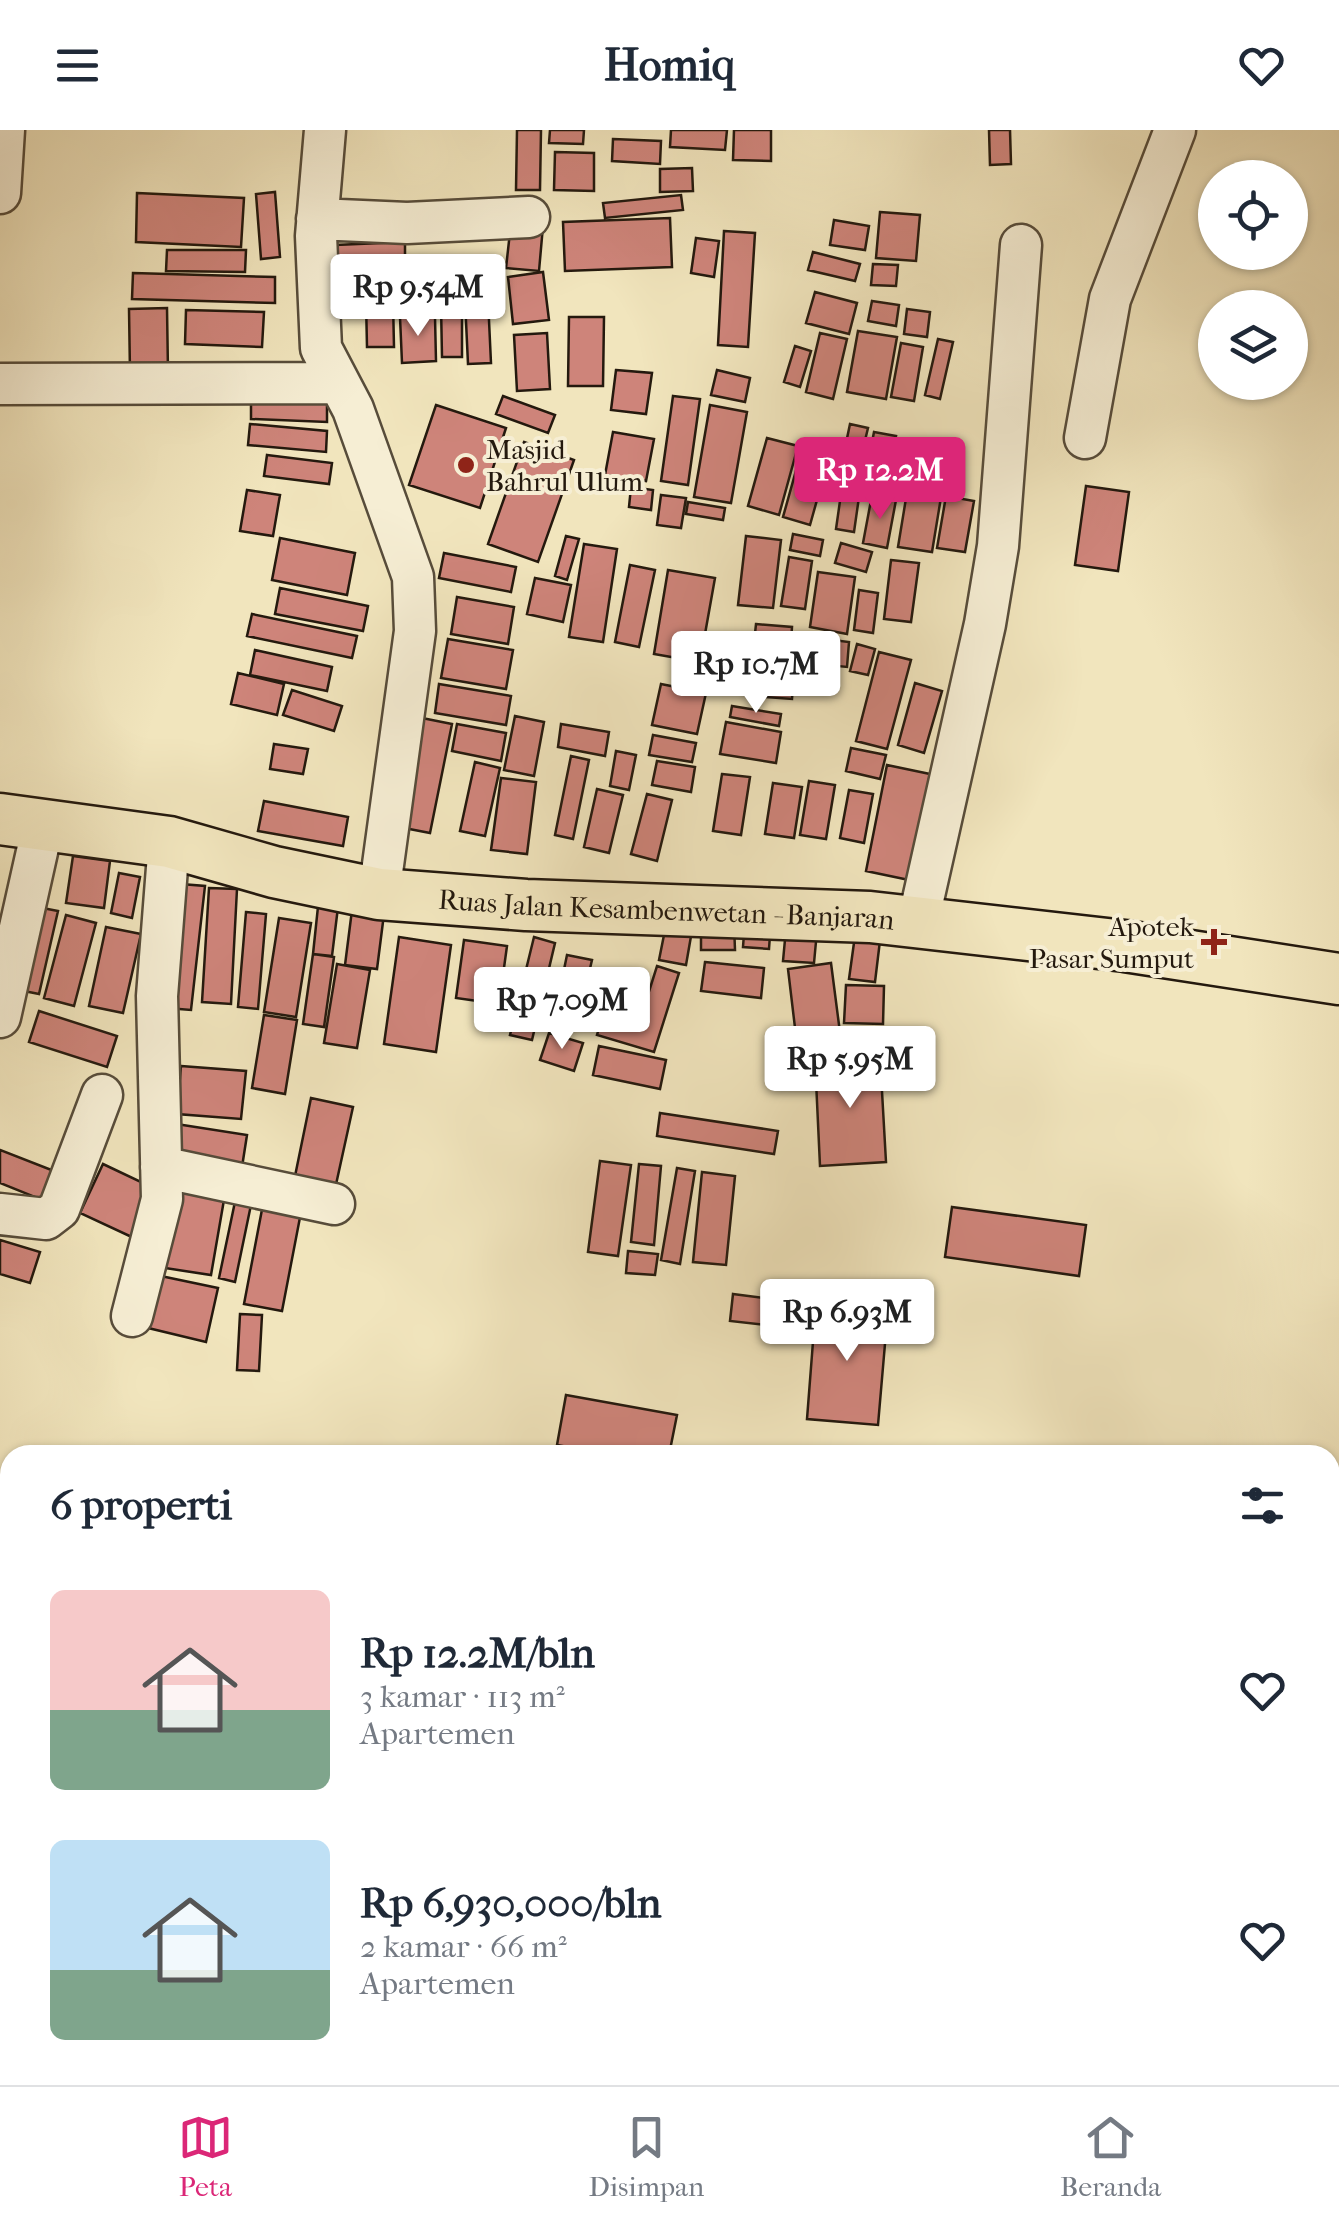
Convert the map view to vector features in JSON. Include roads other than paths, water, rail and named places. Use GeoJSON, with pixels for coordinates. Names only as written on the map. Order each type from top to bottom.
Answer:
{"type":"FeatureCollection","features":[{"type":"Feature","properties":{"kind":"main road","name":"Ruas Jalan Kesambenwetan - Banjaran"},"geometry":{"type":"LineString","coordinates":[[21,822],[169,842],[274,872],[380,894],[526,905],[918,922],[1125,946],[1339,979]]}},
{"type":"Feature","properties":{"kind":"street"},"geometry":{"type":"LineString","coordinates":[[0,193],[4,130]]}},
{"type":"Feature","properties":{"kind":"street"},"geometry":{"type":"LineString","coordinates":[[325,130],[317,219],[321,348],[353,409],[413,576],[415,630],[380,894]]}},
{"type":"Feature","properties":{"kind":"street"},"geometry":{"type":"LineString","coordinates":[[1085,438],[1110,299],[1175,130]]}},
{"type":"Feature","properties":{"kind":"street"},"geometry":{"type":"LineString","coordinates":[[317,219],[407,222],[529,217]]}},
{"type":"Feature","properties":{"kind":"street"},"geometry":{"type":"LineString","coordinates":[[918,922],[986,624],[998,546],[1021,245]]}},
{"type":"Feature","properties":{"kind":"street"},"geometry":{"type":"LineString","coordinates":[[0,384],[337,383]]}},
{"type":"Feature","properties":{"kind":"street"},"geometry":{"type":"LineString","coordinates":[[0,1018],[21,822]]}},
{"type":"Feature","properties":{"kind":"street"},"geometry":{"type":"LineString","coordinates":[[132,1316],[160,1216],[156,996],[169,842]]}},
{"type":"Feature","properties":{"kind":"street"},"geometry":{"type":"LineString","coordinates":[[0,1214],[46,1219],[59,1209],[102,1095]]}},
{"type":"Feature","properties":{"kind":"street"},"geometry":{"type":"LineString","coordinates":[[161,1167],[334,1204]]}},
{"type":"Feature","properties":{"kind":"place","name":"Masjid Bahrul Ulum"},"geometry":{"type":"Point","coordinates":[466,465]}},
{"type":"Feature","properties":{"kind":"place","name":"Apotek Pasar Sumput"},"geometry":{"type":"Point","coordinates":[1214,942]}}]}
